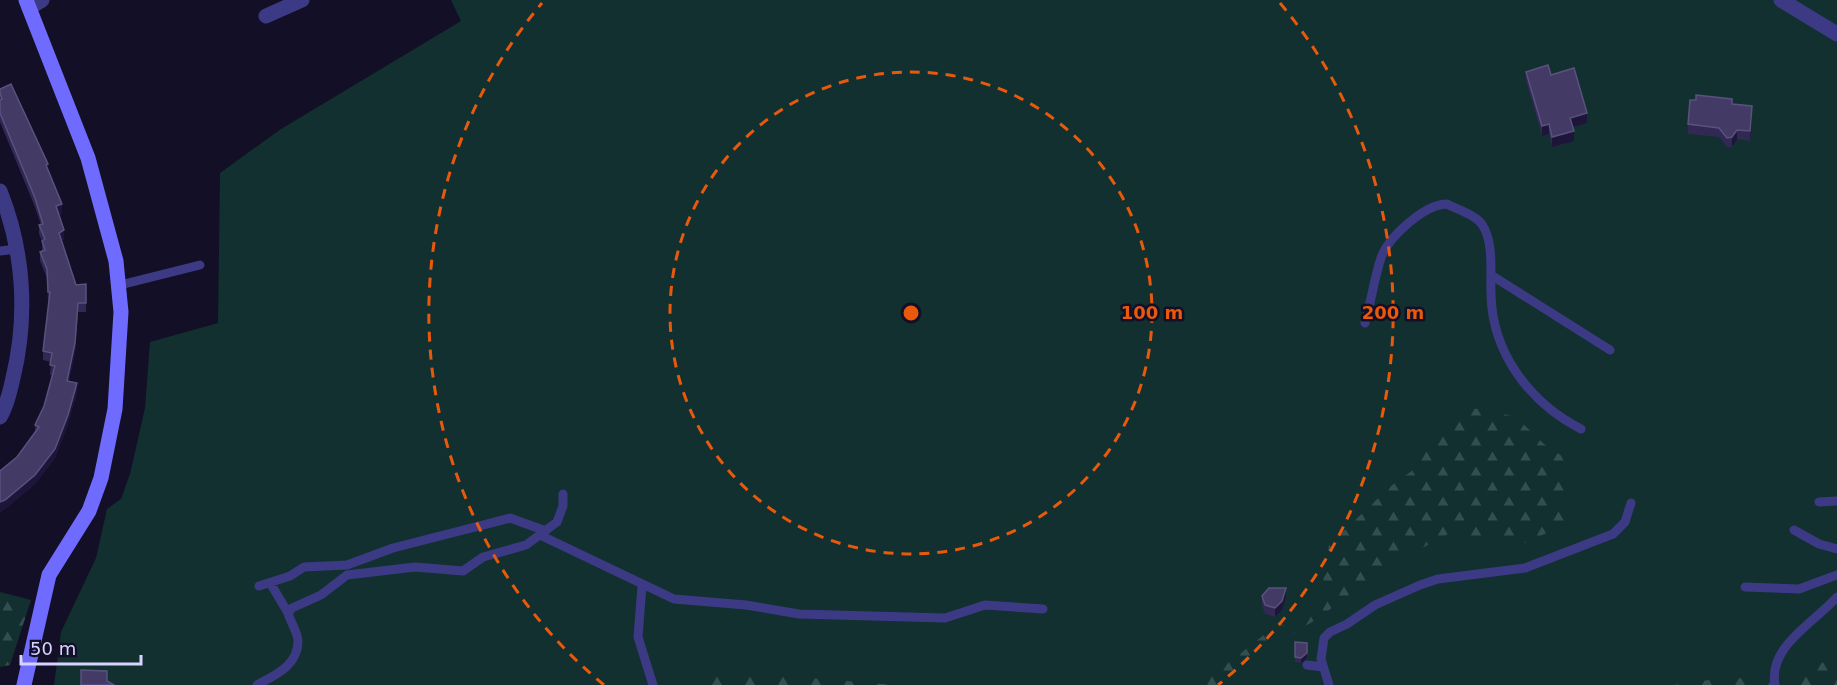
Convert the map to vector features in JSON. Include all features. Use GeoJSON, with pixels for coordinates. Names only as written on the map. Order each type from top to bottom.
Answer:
{"type":"FeatureCollection","features":[{"type":"Feature","properties":{"kind":"main road"},"geometry":{"type":"LineString","coordinates":[[24,685],[49,575],[89,511],[101,478],[116,409],[121,312],[120,285],[110,237],[88,158],[32,3]]}},
{"type":"Feature","properties":{"kind":"street"},"geometry":{"type":"LineString","coordinates":[[1781,0],[1837,34]]}},
{"type":"Feature","properties":{"kind":"street"},"geometry":{"type":"LineString","coordinates":[[266,16],[299,1]]}},
{"type":"Feature","properties":{"kind":"street"},"geometry":{"type":"LineString","coordinates":[[0,192],[13,226],[22,302],[22,329],[12,383],[0,417]]}},
{"type":"Feature","properties":{"kind":"lane"},"geometry":{"type":"LineString","coordinates":[[1365,323],[1381,257],[1390,242],[1427,208],[1448,204],[1480,222],[1489,249],[1494,326],[1506,356],[1544,406],[1581,429]]}},
{"type":"Feature","properties":{"kind":"lane"},"geometry":{"type":"LineString","coordinates":[[0,251],[17,249]]}},
{"type":"Feature","properties":{"kind":"lane"},"geometry":{"type":"LineString","coordinates":[[120,285],[200,265]]}},
{"type":"Feature","properties":{"kind":"lane"},"geometry":{"type":"LineString","coordinates":[[1491,274],[1610,350]]}},
{"type":"Feature","properties":{"kind":"lane"},"geometry":{"type":"LineString","coordinates":[[288,613],[292,608],[321,595],[347,575],[415,567],[464,571],[483,557],[526,545],[557,522],[563,506],[563,494]]}},
{"type":"Feature","properties":{"kind":"lane"},"geometry":{"type":"LineString","coordinates":[[1819,502],[1837,501]]}},
{"type":"Feature","properties":{"kind":"lane"},"geometry":{"type":"LineString","coordinates":[[1329,685],[1321,660],[1324,638],[1330,632],[1347,624],[1375,605],[1438,579],[1525,568],[1613,534],[1625,522],[1631,503]]}},
{"type":"Feature","properties":{"kind":"lane"},"geometry":{"type":"LineString","coordinates":[[258,586],[304,567],[347,565],[393,548],[510,518],[544,533],[642,586],[674,599],[746,605],[799,614],[945,618],[985,604],[1043,609]]}},
{"type":"Feature","properties":{"kind":"lane"},"geometry":{"type":"LineString","coordinates":[[1794,530],[1819,544],[1837,549]]}},
{"type":"Feature","properties":{"kind":"lane"},"geometry":{"type":"LineString","coordinates":[[1744,587],[1799,589],[1837,575]]}},
{"type":"Feature","properties":{"kind":"lane"},"geometry":{"type":"LineString","coordinates":[[257,685],[286,669],[298,640],[288,613],[272,586],[272,582]]}},
{"type":"Feature","properties":{"kind":"lane"},"geometry":{"type":"LineString","coordinates":[[642,586],[638,637],[653,685]]}},
{"type":"Feature","properties":{"kind":"lane"},"geometry":{"type":"LineString","coordinates":[[1775,685],[1775,663],[1784,648],[1837,597]]}},
{"type":"Feature","properties":{"kind":"lane"},"geometry":{"type":"LineString","coordinates":[[1307,665],[1323,667]]}},
{"type":"Feature","properties":{"kind":"green space"},"geometry":{"type":"Polygon","coordinates":[[[451,0],[1837,0],[1837,685],[54,685],[61,632],[96,558],[107,509],[121,499],[130,474],[145,408],[150,342],[218,323],[220,173],[281,129],[461,21],[451,0]]]}},
{"type":"Feature","properties":{"kind":"green space"},"geometry":{"type":"Polygon","coordinates":[[[1479,408],[1516,417],[1544,444],[1565,458],[1569,495],[1564,525],[1523,544],[1492,542],[1448,534],[1385,568],[1317,619],[1243,663],[1227,685],[1200,685],[1269,631],[1319,606],[1329,545],[1391,486],[1413,470],[1450,415],[1479,408]]]}},
{"type":"Feature","properties":{"kind":"green space"},"geometry":{"type":"Polygon","coordinates":[[[0,592],[31,600],[10,665],[0,667],[0,592]]]}},
{"type":"Feature","properties":{"kind":"green space"},"geometry":{"type":"Polygon","coordinates":[[[1837,660],[1837,685],[1674,685],[1730,677],[1781,683],[1819,663],[1837,660]]]}},
{"type":"Feature","properties":{"kind":"green space"},"geometry":{"type":"Polygon","coordinates":[[[714,677],[799,677],[894,685],[708,685],[714,677]]]}},
{"type":"Feature","properties":{"kind":"building"},"geometry":{"type":"Polygon","coordinates":[[[1548,65],[1551,75],[1574,68],[1587,113],[1570,118],[1574,131],[1552,137],[1549,124],[1542,126],[1526,72],[1548,65]]]}},
{"type":"Feature","properties":{"kind":"building"},"geometry":{"type":"Polygon","coordinates":[[[11,84],[48,164],[46,165],[62,204],[56,206],[64,230],[59,233],[76,285],[86,284],[86,303],[78,303],[75,343],[67,381],[77,383],[55,449],[35,475],[0,502],[0,471],[17,457],[39,427],[35,425],[44,406],[55,366],[50,365],[52,353],[43,351],[50,292],[48,292],[47,269],[40,252],[45,250],[42,241],[45,239],[39,225],[43,224],[35,198],[0,113],[0,100],[2,99],[0,89],[11,84]]]}},
{"type":"Feature","properties":{"kind":"building"},"geometry":{"type":"Polygon","coordinates":[[[1696,95],[1732,99],[1732,104],[1752,106],[1750,131],[1737,130],[1732,137],[1727,138],[1719,128],[1688,124],[1690,100],[1696,100],[1696,95]]]}},
{"type":"Feature","properties":{"kind":"building"},"geometry":{"type":"Polygon","coordinates":[[[1269,588],[1286,588],[1282,601],[1275,608],[1265,605],[1262,596],[1269,588]]]}},
{"type":"Feature","properties":{"kind":"building"},"geometry":{"type":"Polygon","coordinates":[[[1295,642],[1307,643],[1307,653],[1301,658],[1295,657],[1295,642]]]}},
{"type":"Feature","properties":{"kind":"building"},"geometry":{"type":"Polygon","coordinates":[[[81,670],[107,671],[107,681],[114,685],[81,685],[81,670]]]}}]}
